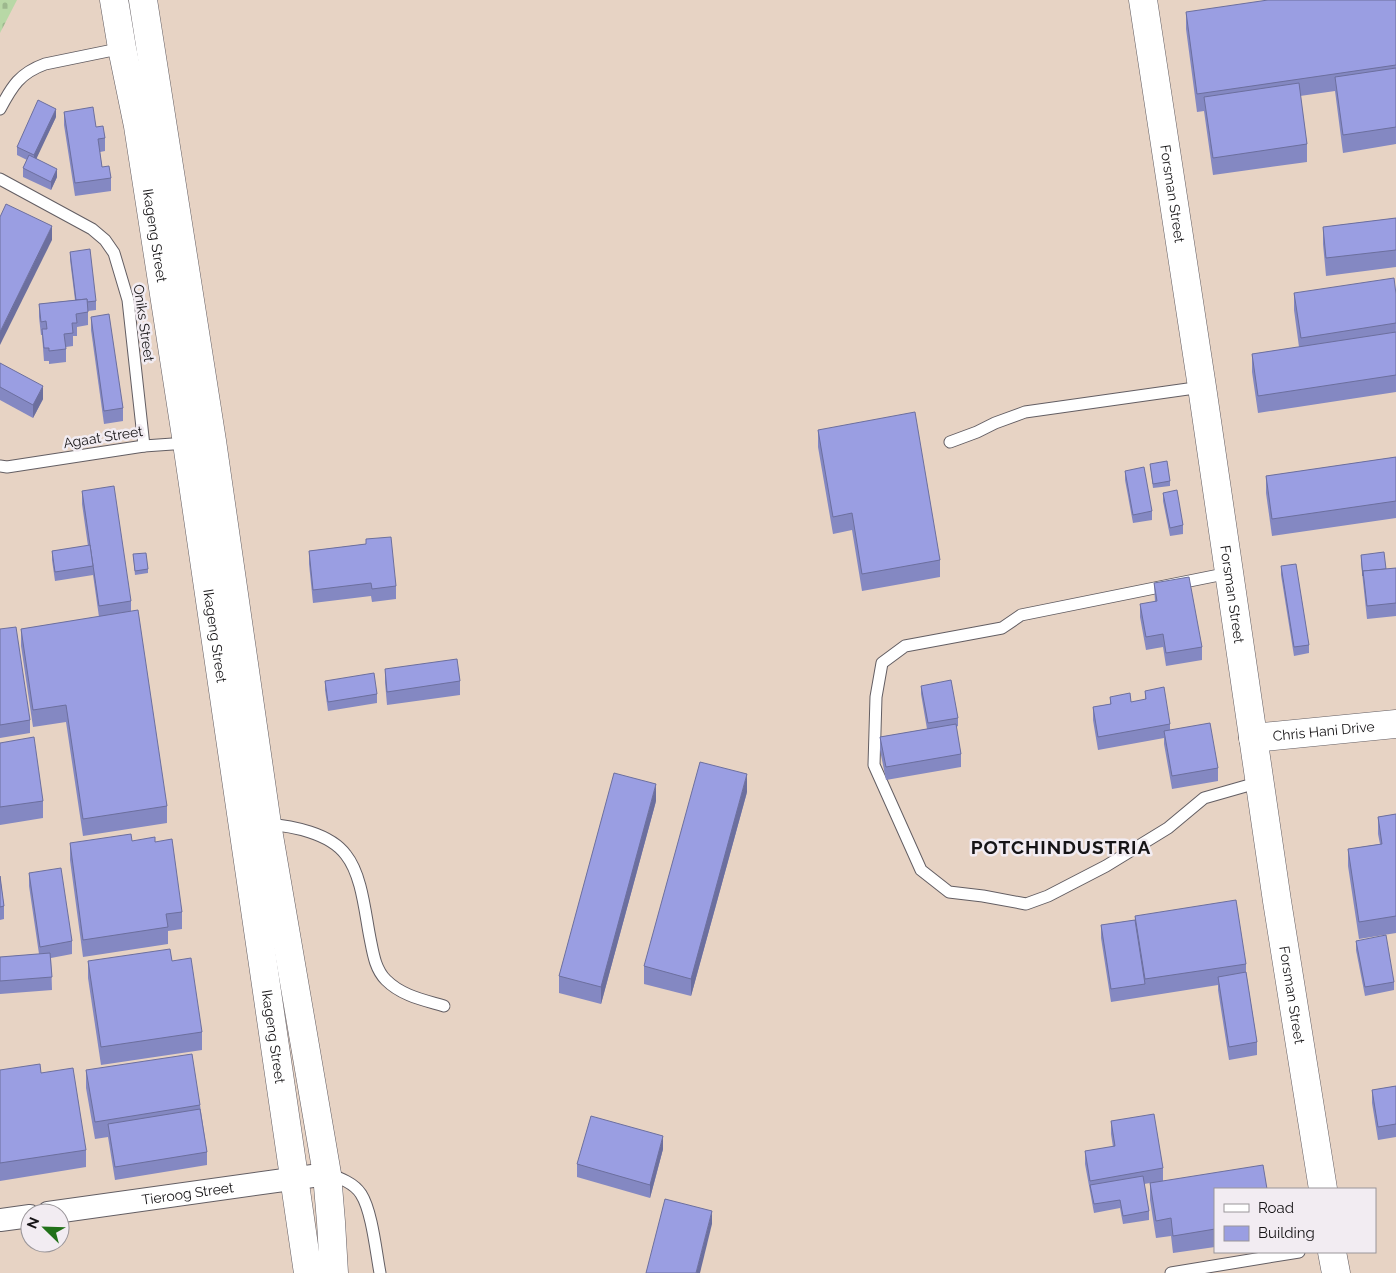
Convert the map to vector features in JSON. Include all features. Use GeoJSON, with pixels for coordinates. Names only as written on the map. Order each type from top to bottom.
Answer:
{"type":"FeatureCollection","features":[{"type":"Feature","properties":{"kind":"street","name":"Ikageng Street"},"geometry":{"type":"LineString","coordinates":[[114,0],[136,46],[199,442],[255,826],[258,928],[308,1273]]}},
{"type":"Feature","properties":{"kind":"street","name":"Ikageng Street"},"geometry":{"type":"LineString","coordinates":[[136,46],[143,0]]}},
{"type":"Feature","properties":{"kind":"street","name":"Forsman Street"},"geometry":{"type":"LineString","coordinates":[[1143,0],[1322,1188]]}},
{"type":"Feature","properties":{"kind":"street","name":"Chris Hani Drive"},"geometry":{"type":"LineString","coordinates":[[1253,738],[1396,724]]}},
{"type":"Feature","properties":{"kind":"street","name":"Ikageng Street"},"geometry":{"type":"LineString","coordinates":[[255,826],[284,924],[327,1174],[334,1273]]}},
{"type":"Feature","properties":{"kind":"street"},"geometry":{"type":"LineString","coordinates":[[258,928],[284,924]]}},
{"type":"Feature","properties":{"kind":"street","name":"Tieroog Street"},"geometry":{"type":"LineString","coordinates":[[70,1210],[327,1174]]}},
{"type":"Feature","properties":{"kind":"street"},"geometry":{"type":"LineString","coordinates":[[0,1220],[20,1217]]}},
{"type":"Feature","properties":{"kind":"street"},"geometry":{"type":"LineString","coordinates":[[1332,1253],[1336,1273]]}},
{"type":"Feature","properties":{"kind":"lane"},"geometry":{"type":"LineString","coordinates":[[0,109],[10,90],[22,76],[33,68],[136,46]]}},
{"type":"Feature","properties":{"kind":"lane","name":"Oniks Street"},"geometry":{"type":"LineString","coordinates":[[0,180],[78,220],[92,229],[114,253],[128,300],[144,446]]}},
{"type":"Feature","properties":{"kind":"lane"},"geometry":{"type":"LineString","coordinates":[[950,442],[1025,412],[1202,387]]}},
{"type":"Feature","properties":{"kind":"lane","name":"Agaat Street"},"geometry":{"type":"LineString","coordinates":[[0,466],[7,467],[144,446],[199,442]]}},
{"type":"Feature","properties":{"kind":"lane"},"geometry":{"type":"LineString","coordinates":[[1229,573],[1021,614],[1002,628],[905,646],[882,663],[876,697],[874,765],[921,870],[949,892],[1026,904],[1048,896],[1106,866],[1168,828],[1204,798],[1260,782]]}},
{"type":"Feature","properties":{"kind":"lane"},"geometry":{"type":"LineString","coordinates":[[255,826],[295,828],[331,842],[341,848],[354,869],[361,893],[374,961],[386,980],[403,993],[444,1006]]}},
{"type":"Feature","properties":{"kind":"lane"},"geometry":{"type":"LineString","coordinates":[[327,1174],[348,1182],[361,1194],[368,1211],[380,1273]]}},
{"type":"Feature","properties":{"kind":"lane"},"geometry":{"type":"LineString","coordinates":[[1175,1273],[1293,1253]]}},
{"type":"Feature","properties":{"kind":"shaded area","name":"POTCHINDUSTRIA"},"geometry":{"type":"Polygon","coordinates":[[[0,0],[1396,0],[1396,1273],[0,1273],[0,0]]]}},
{"type":"Feature","properties":{"kind":"green space"},"geometry":{"type":"Polygon","coordinates":[[[0,0],[17,0],[0,33],[0,0]]]}},
{"type":"Feature","properties":{"kind":"building"},"geometry":{"type":"Polygon","coordinates":[[[1268,0],[1396,0],[1396,65],[1197,94],[1186,12],[1268,0]]]}},
{"type":"Feature","properties":{"kind":"building"},"geometry":{"type":"Polygon","coordinates":[[[1396,68],[1396,127],[1343,135],[1335,77],[1396,68]]]}},
{"type":"Feature","properties":{"kind":"building"},"geometry":{"type":"Polygon","coordinates":[[[1299,83],[1307,144],[1213,158],[1204,97],[1299,83]]]}},
{"type":"Feature","properties":{"kind":"building"},"geometry":{"type":"Polygon","coordinates":[[[38,100],[56,109],[34,155],[17,147],[38,100]]]}},
{"type":"Feature","properties":{"kind":"building"},"geometry":{"type":"Polygon","coordinates":[[[93,107],[96,127],[103,126],[105,138],[98,139],[102,167],[109,166],[111,178],[75,183],[64,112],[93,107]]]}},
{"type":"Feature","properties":{"kind":"building"},"geometry":{"type":"Polygon","coordinates":[[[29,155],[57,169],[51,182],[23,168],[29,155]]]}},
{"type":"Feature","properties":{"kind":"building"},"geometry":{"type":"Polygon","coordinates":[[[6,204],[52,226],[0,332],[0,217],[6,204]]]}},
{"type":"Feature","properties":{"kind":"building"},"geometry":{"type":"Polygon","coordinates":[[[1396,218],[1396,250],[1326,258],[1323,227],[1396,218]]]}},
{"type":"Feature","properties":{"kind":"building"},"geometry":{"type":"Polygon","coordinates":[[[90,249],[96,301],[87,302],[87,299],[76,300],[70,252],[90,249]]]}},
{"type":"Feature","properties":{"kind":"building"},"geometry":{"type":"Polygon","coordinates":[[[1394,278],[1396,323],[1301,338],[1294,293],[1394,278]]]}},
{"type":"Feature","properties":{"kind":"building"},"geometry":{"type":"Polygon","coordinates":[[[87,299],[88,312],[76,314],[77,323],[72,323],[73,333],[64,334],[66,349],[49,351],[49,348],[44,348],[42,329],[47,329],[46,321],[41,322],[39,304],[87,299]]]}},
{"type":"Feature","properties":{"kind":"building"},"geometry":{"type":"Polygon","coordinates":[[[109,314],[123,408],[104,411],[91,317],[109,314]]]}},
{"type":"Feature","properties":{"kind":"building"},"geometry":{"type":"Polygon","coordinates":[[[1396,332],[1396,375],[1258,396],[1252,354],[1396,332]]]}},
{"type":"Feature","properties":{"kind":"building"},"geometry":{"type":"Polygon","coordinates":[[[0,363],[43,386],[33,405],[0,387],[0,363]]]}},
{"type":"Feature","properties":{"kind":"building"},"geometry":{"type":"Polygon","coordinates":[[[915,412],[940,560],[862,574],[852,513],[833,517],[818,430],[915,412]]]}},
{"type":"Feature","properties":{"kind":"building"},"geometry":{"type":"Polygon","coordinates":[[[1396,457],[1396,501],[1272,519],[1266,476],[1396,457]]]}},
{"type":"Feature","properties":{"kind":"building"},"geometry":{"type":"Polygon","coordinates":[[[1167,461],[1170,481],[1153,484],[1150,464],[1167,461]]]}},
{"type":"Feature","properties":{"kind":"building"},"geometry":{"type":"Polygon","coordinates":[[[1144,467],[1152,511],[1133,515],[1125,471],[1144,467]]]}},
{"type":"Feature","properties":{"kind":"building"},"geometry":{"type":"Polygon","coordinates":[[[114,486],[131,601],[99,606],[82,491],[114,486]]]}},
{"type":"Feature","properties":{"kind":"building"},"geometry":{"type":"Polygon","coordinates":[[[1177,490],[1183,525],[1170,528],[1163,493],[1177,490]]]}},
{"type":"Feature","properties":{"kind":"building"},"geometry":{"type":"Polygon","coordinates":[[[391,537],[396,586],[372,589],[371,583],[313,590],[309,551],[366,544],[366,539],[391,537]]]}},
{"type":"Feature","properties":{"kind":"building"},"geometry":{"type":"Polygon","coordinates":[[[90,545],[93,566],[55,572],[52,551],[90,545]]]}},
{"type":"Feature","properties":{"kind":"building"},"geometry":{"type":"Polygon","coordinates":[[[1384,552],[1386,569],[1363,571],[1363,576],[1361,555],[1384,552]]]}},
{"type":"Feature","properties":{"kind":"building"},"geometry":{"type":"Polygon","coordinates":[[[146,553],[148,569],[135,571],[133,554],[146,553]]]}},
{"type":"Feature","properties":{"kind":"building"},"geometry":{"type":"Polygon","coordinates":[[[1296,564],[1309,645],[1294,647],[1281,566],[1296,564]]]}},
{"type":"Feature","properties":{"kind":"building"},"geometry":{"type":"Polygon","coordinates":[[[1396,568],[1396,603],[1367,606],[1363,571],[1396,568]]]}},
{"type":"Feature","properties":{"kind":"building"},"geometry":{"type":"Polygon","coordinates":[[[1189,577],[1202,647],[1166,653],[1163,634],[1146,637],[1140,604],[1157,601],[1154,583],[1189,577]]]}},
{"type":"Feature","properties":{"kind":"building"},"geometry":{"type":"Polygon","coordinates":[[[138,610],[167,806],[83,819],[66,705],[33,710],[21,629],[138,610]]]}},
{"type":"Feature","properties":{"kind":"building"},"geometry":{"type":"Polygon","coordinates":[[[16,627],[30,720],[0,725],[0,629],[16,627]]]}},
{"type":"Feature","properties":{"kind":"building"},"geometry":{"type":"Polygon","coordinates":[[[457,659],[460,681],[387,692],[385,669],[457,659]]]}},
{"type":"Feature","properties":{"kind":"building"},"geometry":{"type":"Polygon","coordinates":[[[374,673],[377,694],[328,702],[325,681],[374,673]]]}},
{"type":"Feature","properties":{"kind":"building"},"geometry":{"type":"Polygon","coordinates":[[[951,680],[958,718],[928,723],[921,686],[951,680]]]}},
{"type":"Feature","properties":{"kind":"building"},"geometry":{"type":"Polygon","coordinates":[[[1164,687],[1170,724],[1098,737],[1093,707],[1111,704],[1110,697],[1130,693],[1131,702],[1146,699],[1145,691],[1164,687]]]}},
{"type":"Feature","properties":{"kind":"building"},"geometry":{"type":"Polygon","coordinates":[[[1210,723],[1218,768],[1172,776],[1164,731],[1210,723]]]}},
{"type":"Feature","properties":{"kind":"building"},"geometry":{"type":"Polygon","coordinates":[[[956,724],[961,754],[886,767],[880,737],[956,724]]]}},
{"type":"Feature","properties":{"kind":"building"},"geometry":{"type":"Polygon","coordinates":[[[34,737],[43,801],[0,807],[0,743],[34,737]]]}},
{"type":"Feature","properties":{"kind":"building"},"geometry":{"type":"Polygon","coordinates":[[[700,762],[747,774],[691,979],[644,966],[700,762]]]}},
{"type":"Feature","properties":{"kind":"building"},"geometry":{"type":"Polygon","coordinates":[[[614,773],[656,784],[601,987],[559,976],[614,773]]]}},
{"type":"Feature","properties":{"kind":"building"},"geometry":{"type":"Polygon","coordinates":[[[1396,814],[1396,916],[1359,922],[1348,849],[1382,844],[1378,817],[1396,814]]]}},
{"type":"Feature","properties":{"kind":"building"},"geometry":{"type":"Polygon","coordinates":[[[131,834],[132,841],[155,837],[155,842],[172,839],[182,912],[166,914],[168,927],[83,940],[70,843],[131,834]]]}},
{"type":"Feature","properties":{"kind":"building"},"geometry":{"type":"Polygon","coordinates":[[[61,868],[72,941],[40,947],[29,873],[61,868]]]}},
{"type":"Feature","properties":{"kind":"building"},"geometry":{"type":"Polygon","coordinates":[[[0,876],[4,906],[0,907],[0,876]]]}},
{"type":"Feature","properties":{"kind":"building"},"geometry":{"type":"Polygon","coordinates":[[[1236,900],[1246,964],[1145,979],[1135,916],[1236,900]]]}},
{"type":"Feature","properties":{"kind":"building"},"geometry":{"type":"Polygon","coordinates":[[[1135,920],[1145,984],[1111,989],[1101,925],[1135,920]]]}},
{"type":"Feature","properties":{"kind":"building"},"geometry":{"type":"Polygon","coordinates":[[[1386,935],[1394,982],[1365,987],[1356,941],[1386,935]]]}},
{"type":"Feature","properties":{"kind":"building"},"geometry":{"type":"Polygon","coordinates":[[[170,949],[172,961],[191,958],[202,1032],[101,1047],[88,961],[170,949]]]}},
{"type":"Feature","properties":{"kind":"building"},"geometry":{"type":"Polygon","coordinates":[[[50,953],[52,977],[0,981],[0,957],[50,953]]]}},
{"type":"Feature","properties":{"kind":"building"},"geometry":{"type":"Polygon","coordinates":[[[1246,972],[1257,1042],[1229,1047],[1218,977],[1246,972]]]}},
{"type":"Feature","properties":{"kind":"building"},"geometry":{"type":"Polygon","coordinates":[[[192,1054],[200,1105],[95,1122],[86,1070],[192,1054]]]}},
{"type":"Feature","properties":{"kind":"building"},"geometry":{"type":"Polygon","coordinates":[[[40,1064],[41,1073],[73,1068],[86,1150],[0,1163],[0,1070],[40,1064]]]}},
{"type":"Feature","properties":{"kind":"building"},"geometry":{"type":"Polygon","coordinates":[[[1396,1086],[1396,1124],[1378,1127],[1372,1090],[1396,1086]]]}},
{"type":"Feature","properties":{"kind":"building"},"geometry":{"type":"Polygon","coordinates":[[[200,1109],[207,1152],[115,1167],[108,1124],[200,1109]]]}},
{"type":"Feature","properties":{"kind":"building"},"geometry":{"type":"Polygon","coordinates":[[[1154,1114],[1163,1168],[1090,1181],[1085,1151],[1115,1146],[1111,1121],[1154,1114]]]}},
{"type":"Feature","properties":{"kind":"building"},"geometry":{"type":"Polygon","coordinates":[[[591,1116],[663,1136],[650,1185],[577,1164],[591,1116]]]}},
{"type":"Feature","properties":{"kind":"building"},"geometry":{"type":"Polygon","coordinates":[[[1263,1165],[1267,1188],[1214,1188],[1214,1229],[1173,1236],[1171,1218],[1156,1221],[1150,1183],[1263,1165]]]}},
{"type":"Feature","properties":{"kind":"building"},"geometry":{"type":"Polygon","coordinates":[[[1143,1176],[1149,1211],[1123,1216],[1120,1200],[1094,1204],[1090,1185],[1143,1176]]]}},
{"type":"Feature","properties":{"kind":"building"},"geometry":{"type":"Polygon","coordinates":[[[665,1199],[712,1211],[696,1273],[646,1273],[665,1199]]]}},
{"type":"Feature","properties":{"kind":"district","name":"POTCHINDUSTRIA"},"geometry":{"type":"Point","coordinates":[1061,847]}}]}
